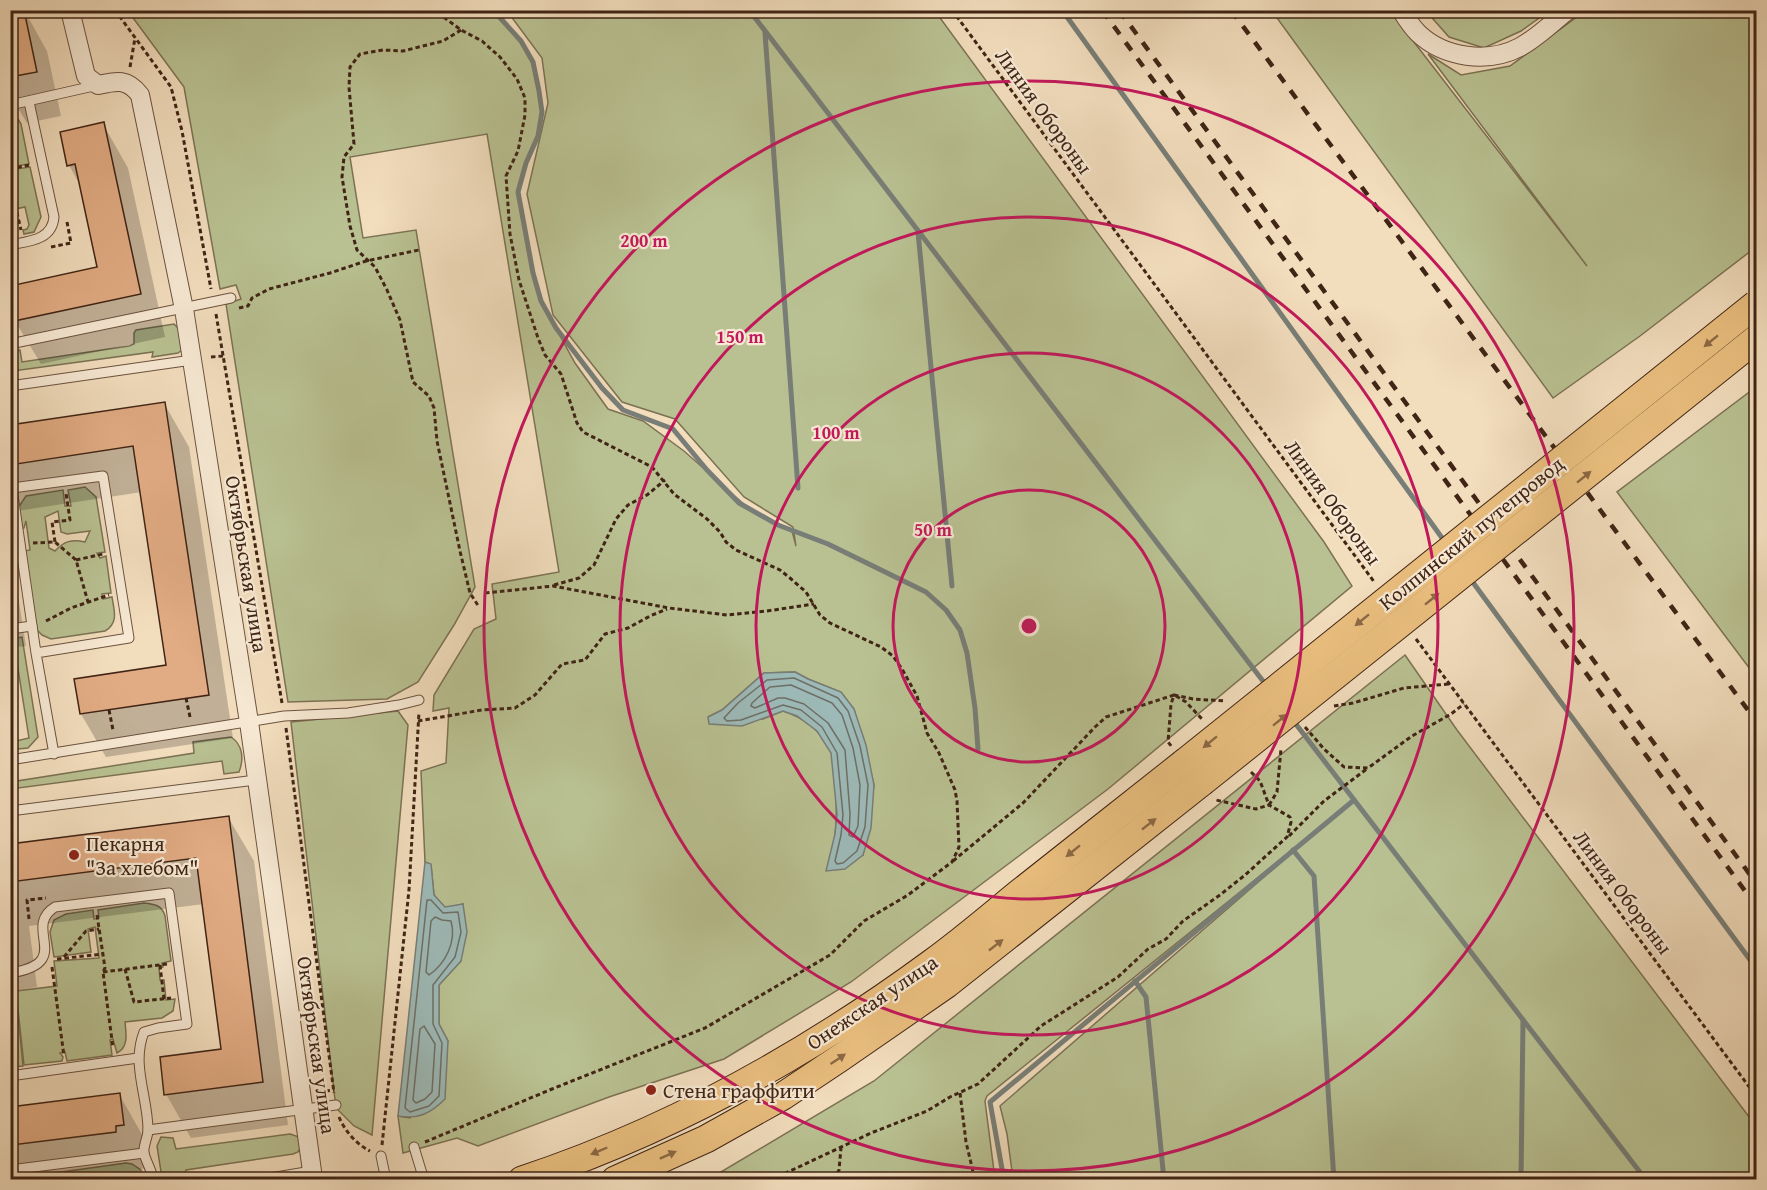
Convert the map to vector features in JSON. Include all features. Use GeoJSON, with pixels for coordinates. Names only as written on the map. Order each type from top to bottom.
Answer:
{"type":"FeatureCollection","features":[{"type":"Feature","properties":{"kind":"main road","name":"Колпинский путепровод"},"geometry":{"type":"LineString","coordinates":[[1179,755],[1756,304]]}},
{"type":"Feature","properties":{"kind":"main road","name":"Колпинский путепровод"},"geometry":{"type":"LineString","coordinates":[[1208,791],[1756,339]]}},
{"type":"Feature","properties":{"kind":"main road","name":"Онежская улица"},"geometry":{"type":"LineString","coordinates":[[522,1179],[563,1166],[692,1111],[825,1035],[933,962],[1179,755]]}},
{"type":"Feature","properties":{"kind":"main road","name":"Онежская улица"},"geometry":{"type":"LineString","coordinates":[[615,1179],[706,1139],[783,1095],[840,1058],[947,984],[1208,791]]}},
{"type":"Feature","properties":{"kind":"street"},"geometry":{"type":"LineString","coordinates":[[70,10],[86,76],[98,85]]}},
{"type":"Feature","properties":{"kind":"street"},"geometry":{"type":"LineString","coordinates":[[1401,10],[1417,32],[1434,46],[1456,54],[1489,57],[1521,46],[1568,10]]}},
{"type":"Feature","properties":{"kind":"street","name":"Октябрьская улица"},"geometry":{"type":"LineString","coordinates":[[98,85],[114,82],[126,83],[133,86],[140,94],[184,309],[249,722],[312,1171]]}},
{"type":"Feature","properties":{"kind":"lane"},"geometry":{"type":"LineString","coordinates":[[10,105],[98,85]]}},
{"type":"Feature","properties":{"kind":"lane"},"geometry":{"type":"LineString","coordinates":[[10,245],[39,239],[48,233],[53,225],[54,217],[29,102]]}},
{"type":"Feature","properties":{"kind":"lane"},"geometry":{"type":"LineString","coordinates":[[10,344],[231,298]]}},
{"type":"Feature","properties":{"kind":"lane"},"geometry":{"type":"LineString","coordinates":[[10,386],[192,360]]}},
{"type":"Feature","properties":{"kind":"lane"},"geometry":{"type":"LineString","coordinates":[[36,653],[129,638],[103,476],[12,488],[36,653],[54,754]]}},
{"type":"Feature","properties":{"kind":"lane"},"geometry":{"type":"LineString","coordinates":[[10,629],[32,626]]}},
{"type":"Feature","properties":{"kind":"lane"},"geometry":{"type":"LineString","coordinates":[[10,760],[284,716],[348,712],[419,700]]}},
{"type":"Feature","properties":{"kind":"lane"},"geometry":{"type":"LineString","coordinates":[[10,811],[256,780]]}},
{"type":"Feature","properties":{"kind":"lane"},"geometry":{"type":"LineString","coordinates":[[10,973],[34,968],[40,963],[45,951],[43,922],[46,913],[55,908],[169,893],[187,1024],[144,1032],[139,1044],[138,1058],[148,1130],[144,1153],[153,1179]]}},
{"type":"Feature","properties":{"kind":"lane"},"geometry":{"type":"LineString","coordinates":[[10,1076],[138,1058]]}},
{"type":"Feature","properties":{"kind":"lane"},"geometry":{"type":"LineString","coordinates":[[148,1130],[303,1108],[336,1106]]}},
{"type":"Feature","properties":{"kind":"lane"},"geometry":{"type":"LineString","coordinates":[[414,1147],[424,1179]]}},
{"type":"Feature","properties":{"kind":"lane"},"geometry":{"type":"LineString","coordinates":[[10,1170],[144,1153]]}},
{"type":"Feature","properties":{"kind":"lane"},"geometry":{"type":"LineString","coordinates":[[381,1156],[386,1179]]}},
{"type":"Feature","properties":{"kind":"lane"},"geometry":{"type":"LineString","coordinates":[[258,1179],[312,1171]]}},
{"type":"Feature","properties":{"kind":"path"},"geometry":{"type":"LineString","coordinates":[[116,10],[171,87],[182,131],[213,302]]}},
{"type":"Feature","properties":{"kind":"path"},"geometry":{"type":"LineString","coordinates":[[434,10],[461,30],[482,41],[500,57],[517,79],[525,98],[525,115],[518,151],[506,176],[510,234],[526,306],[545,355],[561,374],[577,423],[583,432],[652,467],[665,480],[674,494],[707,519],[726,542],[736,550],[780,570],[806,592],[820,615],[830,623],[881,647],[893,656],[917,696],[927,733],[946,768],[957,801],[959,847],[952,862]]}},
{"type":"Feature","properties":{"kind":"path","name":"Линия Обороны"},"geometry":{"type":"LineString","coordinates":[[952,10],[1378,588]]}},
{"type":"Feature","properties":{"kind":"path"},"geometry":{"type":"LineString","coordinates":[[461,30],[443,41],[403,51],[360,54],[350,67],[349,87],[354,144],[344,157],[342,177],[350,226],[357,250],[366,261],[375,267],[400,320],[413,382],[429,396],[434,408],[437,441],[460,551],[470,593],[479,607]]}},
{"type":"Feature","properties":{"kind":"path"},"geometry":{"type":"LineString","coordinates":[[10,183],[23,242]]}},
{"type":"Feature","properties":{"kind":"path"},"geometry":{"type":"LineString","coordinates":[[236,309],[248,306],[252,298],[269,290],[366,261],[419,250]]}},
{"type":"Feature","properties":{"kind":"path"},"geometry":{"type":"LineString","coordinates":[[226,311],[215,313],[284,716],[336,1106],[344,1128],[367,1150],[381,1156],[410,890],[419,700]]}},
{"type":"Feature","properties":{"kind":"path"},"geometry":{"type":"LineString","coordinates":[[485,593],[553,586],[579,578],[594,565],[616,519],[628,505],[647,495],[665,480]]}},
{"type":"Feature","properties":{"kind":"path"},"geometry":{"type":"LineString","coordinates":[[64,482],[70,519],[52,522],[55,542],[76,560],[88,602]]}},
{"type":"Feature","properties":{"kind":"path"},"geometry":{"type":"LineString","coordinates":[[18,533],[25,532],[34,545],[55,542]]}},
{"type":"Feature","properties":{"kind":"path"},"geometry":{"type":"LineString","coordinates":[[76,560],[115,552]]}},
{"type":"Feature","properties":{"kind":"path"},"geometry":{"type":"LineString","coordinates":[[553,586],[669,609],[727,615],[814,604]]}},
{"type":"Feature","properties":{"kind":"path"},"geometry":{"type":"LineString","coordinates":[[42,621],[102,596],[122,593]]}},
{"type":"Feature","properties":{"kind":"path"},"geometry":{"type":"LineString","coordinates":[[418,721],[482,710],[515,708],[536,695],[562,664],[585,660],[605,634],[628,628],[669,609]]}},
{"type":"Feature","properties":{"kind":"path","name":"Линия Обороны"},"geometry":{"type":"LineString","coordinates":[[1413,636],[1756,1096]]}},
{"type":"Feature","properties":{"kind":"path"},"geometry":{"type":"LineString","coordinates":[[1331,706],[1353,703],[1404,688],[1449,684]]}},
{"type":"Feature","properties":{"kind":"path"},"geometry":{"type":"LineString","coordinates":[[414,1147],[705,1028],[830,955],[864,921],[908,895],[1023,803],[1106,717],[1174,695],[1171,704],[1168,742],[1179,755]]}},
{"type":"Feature","properties":{"kind":"path"},"geometry":{"type":"LineString","coordinates":[[186,698],[190,720],[200,718]]}},
{"type":"Feature","properties":{"kind":"path"},"geometry":{"type":"LineString","coordinates":[[771,1179],[871,1133],[927,1111],[978,1084],[1041,1026],[1119,977],[1149,949],[1166,939],[1183,921],[1220,895],[1287,837],[1324,801],[1412,736],[1464,704]]}},
{"type":"Feature","properties":{"kind":"path"},"geometry":{"type":"LineString","coordinates":[[109,710],[113,732]]}},
{"type":"Feature","properties":{"kind":"path"},"geometry":{"type":"LineString","coordinates":[[1304,726],[1344,767],[1368,768]]}},
{"type":"Feature","properties":{"kind":"path"},"geometry":{"type":"LineString","coordinates":[[1208,791],[1217,802],[1256,809],[1269,806],[1281,811],[1290,817],[1287,837]]}},
{"type":"Feature","properties":{"kind":"path"},"geometry":{"type":"LineString","coordinates":[[95,903],[105,968],[103,972],[114,1062]]}},
{"type":"Feature","properties":{"kind":"path"},"geometry":{"type":"LineString","coordinates":[[63,958],[86,931],[100,929]]}},
{"type":"Feature","properties":{"kind":"path"},"geometry":{"type":"LineString","coordinates":[[66,1068],[51,959],[103,954]]}},
{"type":"Feature","properties":{"kind":"path"},"geometry":{"type":"LineString","coordinates":[[103,972],[179,962]]}},
{"type":"Feature","properties":{"kind":"path"},"geometry":{"type":"LineString","coordinates":[[160,965],[164,999]]}},
{"type":"Feature","properties":{"kind":"path"},"geometry":{"type":"LineString","coordinates":[[125,969],[134,1002],[183,997]]}},
{"type":"Feature","properties":{"kind":"path"},"geometry":{"type":"LineString","coordinates":[[960,1092],[966,1142],[975,1179]]}},
{"type":"Feature","properties":{"kind":"path"},"geometry":{"type":"LineString","coordinates":[[834,1179],[838,1170],[841,1148]]}},
{"type":"Feature","properties":{"kind":"green space"},"geometry":{"type":"Polygon","coordinates":[[[128,11],[493,11],[521,41],[533,62],[542,112],[538,136],[526,163],[518,192],[533,273],[541,301],[575,363],[608,409],[643,421],[684,451],[746,506],[792,531],[796,546],[793,527],[744,497],[675,419],[622,402],[553,315],[527,194],[548,103],[542,58],[507,11],[935,11],[1324,542],[1352,586],[1108,789],[851,982],[724,1059],[609,1097],[478,1146],[457,1138],[403,1153],[398,1116],[410,1118],[448,1041],[439,1024],[439,985],[461,961],[463,904],[445,908],[434,895],[431,865],[425,862],[421,771],[446,763],[449,708],[433,711],[434,695],[474,629],[496,619],[492,584],[559,572],[487,134],[350,157],[363,238],[416,230],[475,587],[418,682],[387,699],[288,702],[226,304],[241,299],[236,285],[220,289],[184,87],[128,11]],[[795,672],[764,673],[722,710],[708,717],[763,719],[783,711],[811,726],[827,744],[833,758],[836,792],[835,834],[863,855],[874,785],[854,709],[841,692],[795,672]]]}},
{"type":"Feature","properties":{"kind":"green space"},"geometry":{"type":"Polygon","coordinates":[[[1272,11],[1390,11],[1587,266],[1428,54],[1461,75],[1510,66],[1585,11],[1756,11],[1756,247],[1640,336],[1553,398],[1272,11]]]}},
{"type":"Feature","properties":{"kind":"green space"},"geometry":{"type":"Polygon","coordinates":[[[1426,11],[1549,11],[1521,31],[1484,48],[1449,37],[1426,11]]]}},
{"type":"Feature","properties":{"kind":"green space"},"geometry":{"type":"Polygon","coordinates":[[[10,115],[18,119],[21,124],[29,164],[17,166],[17,169],[30,167],[41,217],[34,232],[24,234],[23,230],[29,225],[25,207],[11,210],[10,115]]]}},
{"type":"Feature","properties":{"kind":"green space"},"geometry":{"type":"Polygon","coordinates":[[[174,324],[180,330],[182,350],[178,353],[152,357],[153,352],[13,371],[11,369],[11,351],[20,350],[22,362],[129,346],[134,344],[136,330],[174,324]]]}},
{"type":"Feature","properties":{"kind":"green space"},"geometry":{"type":"Polygon","coordinates":[[[1756,387],[1756,677],[1617,492],[1756,387]]]}},
{"type":"Feature","properties":{"kind":"green space"},"geometry":{"type":"Polygon","coordinates":[[[85,487],[96,497],[105,552],[97,553],[100,558],[106,556],[111,593],[102,594],[103,599],[112,597],[115,616],[112,624],[105,631],[51,639],[37,630],[24,551],[30,550],[26,521],[24,528],[21,529],[18,508],[26,496],[63,490],[65,506],[71,506],[68,490],[85,487]],[[58,511],[45,517],[49,548],[55,551],[68,542],[85,542],[90,531],[67,534],[61,532],[58,511]]]}},
{"type":"Feature","properties":{"kind":"green space"},"geometry":{"type":"Polygon","coordinates":[[[22,637],[38,737],[28,748],[18,749],[16,741],[29,738],[15,650],[11,650],[11,639],[22,637]]]}},
{"type":"Feature","properties":{"kind":"green space"},"geometry":{"type":"Polygon","coordinates":[[[1405,655],[1457,730],[1756,1126],[1756,1179],[1013,1179],[1007,1134],[1000,1106],[1333,817],[987,1096],[985,1101],[995,1179],[709,1179],[874,1081],[1405,655]]]}},
{"type":"Feature","properties":{"kind":"green space"},"geometry":{"type":"Polygon","coordinates":[[[398,711],[408,725],[372,1135],[354,1126],[336,1108],[291,722],[398,711]]]}},
{"type":"Feature","properties":{"kind":"green space"},"geometry":{"type":"Polygon","coordinates":[[[231,737],[240,748],[242,762],[239,772],[224,774],[222,761],[11,789],[11,782],[194,753],[193,742],[231,737]]]}},
{"type":"Feature","properties":{"kind":"green space"},"geometry":{"type":"Polygon","coordinates":[[[144,903],[160,907],[164,912],[171,961],[162,963],[163,967],[159,968],[160,980],[164,980],[166,1000],[175,999],[173,1011],[162,1018],[125,1022],[125,1043],[117,1053],[113,1039],[110,1040],[112,1055],[67,1061],[65,1052],[60,1053],[63,1057],[62,1061],[24,1065],[16,991],[57,986],[54,961],[99,958],[95,927],[88,929],[91,952],[54,957],[50,932],[54,920],[66,914],[93,910],[94,919],[99,918],[98,910],[144,903]]]}},
{"type":"Feature","properties":{"kind":"green space"},"geometry":{"type":"Polygon","coordinates":[[[11,984],[15,984],[23,1066],[11,1067],[11,984]]]}},
{"type":"Feature","properties":{"kind":"green space"},"geometry":{"type":"Polygon","coordinates":[[[290,1134],[299,1137],[301,1147],[293,1154],[186,1170],[184,1179],[162,1180],[157,1146],[161,1137],[173,1138],[176,1149],[290,1134]]]}},
{"type":"Feature","properties":{"kind":"green space"},"geometry":{"type":"Polygon","coordinates":[[[126,1163],[141,1170],[144,1179],[11,1179],[126,1163]]]}},
{"type":"Feature","properties":{"kind":"water"},"geometry":{"type":"Polygon","coordinates":[[[795,672],[841,692],[854,709],[866,745],[874,785],[871,828],[863,855],[845,869],[826,871],[835,834],[837,814],[831,753],[817,731],[797,716],[783,711],[742,726],[709,724],[708,717],[722,710],[764,673],[795,672]]]}},
{"type":"Feature","properties":{"kind":"water"},"geometry":{"type":"Polygon","coordinates":[[[425,862],[431,864],[434,895],[445,907],[463,904],[467,932],[461,961],[439,985],[439,1024],[448,1041],[445,1099],[424,1114],[405,1117],[398,1116],[425,862]]]}},
{"type":"Feature","properties":{"kind":"building"},"geometry":{"type":"Polygon","coordinates":[[[10,10],[24,10],[37,72],[10,77],[10,10]]]}},
{"type":"Feature","properties":{"kind":"building"},"geometry":{"type":"Polygon","coordinates":[[[104,122],[141,294],[14,321],[10,306],[10,286],[97,267],[75,164],[67,166],[60,132],[104,122]]]}},
{"type":"Feature","properties":{"kind":"building"},"geometry":{"type":"Polygon","coordinates":[[[165,402],[209,695],[80,714],[74,679],[166,665],[133,446],[10,465],[10,425],[165,402]]]}},
{"type":"Feature","properties":{"kind":"building"},"geometry":{"type":"Polygon","coordinates":[[[229,816],[263,1082],[164,1095],[160,1057],[221,1049],[196,858],[10,882],[10,844],[229,816]]]}},
{"type":"Feature","properties":{"kind":"building"},"geometry":{"type":"Polygon","coordinates":[[[120,1093],[124,1125],[116,1126],[116,1132],[12,1145],[10,1107],[120,1093]]]}},
{"type":"Feature","properties":{"kind":"waterway"},"geometry":{"type":"LineString","coordinates":[[493,10],[521,41],[533,62],[539,91],[542,112],[538,136],[526,163],[518,192],[533,273],[541,301],[556,328],[602,388],[623,410],[673,429],[707,470],[739,503],[778,525],[828,544],[926,592],[946,610],[960,630],[967,653],[978,749]]}},
{"type":"Feature","properties":{"kind":"waterway"},"geometry":{"type":"LineString","coordinates":[[749,10],[1266,685]]}},
{"type":"Feature","properties":{"kind":"waterway"},"geometry":{"type":"LineString","coordinates":[[1062,10],[1445,542]]}},
{"type":"Feature","properties":{"kind":"waterway"},"geometry":{"type":"LineString","coordinates":[[765,33],[798,488]]}},
{"type":"Feature","properties":{"kind":"waterway"},"geometry":{"type":"LineString","coordinates":[[918,232],[952,586]]}},
{"type":"Feature","properties":{"kind":"waterway"},"geometry":{"type":"LineString","coordinates":[[1469,577],[1756,968]]}},
{"type":"Feature","properties":{"kind":"waterway"},"geometry":{"type":"LineString","coordinates":[[1292,719],[1646,1180]]}},
{"type":"Feature","properties":{"kind":"waterway"},"geometry":{"type":"LineString","coordinates":[[1004,1180],[990,1102],[1354,800]]}},
{"type":"Feature","properties":{"kind":"waterway"},"geometry":{"type":"LineString","coordinates":[[1293,850],[1314,876],[1334,1180]]}},
{"type":"Feature","properties":{"kind":"waterway"},"geometry":{"type":"LineString","coordinates":[[1135,981],[1146,997],[1164,1180]]}},
{"type":"Feature","properties":{"kind":"waterway"},"geometry":{"type":"LineString","coordinates":[[1521,1180],[1523,1020]]}},
{"type":"Feature","properties":{"kind":"railway"},"geometry":{"type":"LineString","coordinates":[[1102,10],[1756,906]]}},
{"type":"Feature","properties":{"kind":"railway"},"geometry":{"type":"LineString","coordinates":[[1119,10],[1756,883]]}},
{"type":"Feature","properties":{"kind":"railway"},"geometry":{"type":"LineString","coordinates":[[1231,10],[1756,721]]}},
{"type":"Feature","properties":{"kind":"place","name":"Пекарня \"За хлебом\""},"geometry":{"type":"Point","coordinates":[74,855]}},
{"type":"Feature","properties":{"kind":"place","name":"Стена граффити"},"geometry":{"type":"Point","coordinates":[651,1090]}}]}
